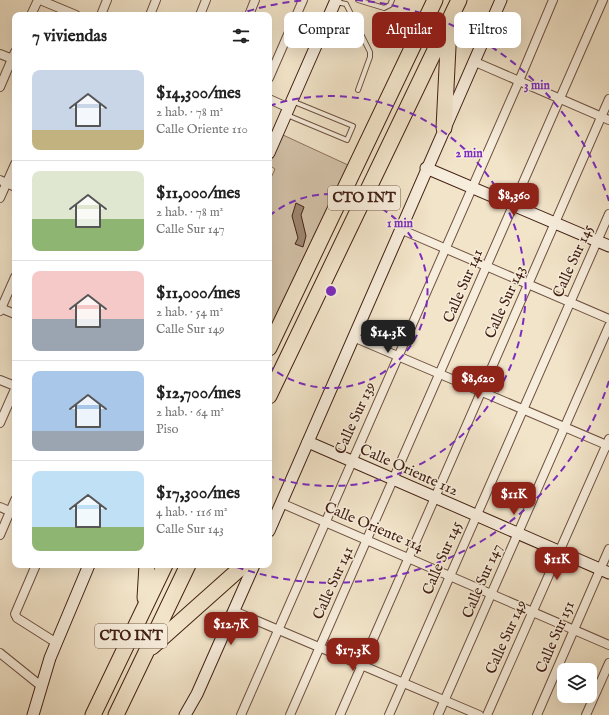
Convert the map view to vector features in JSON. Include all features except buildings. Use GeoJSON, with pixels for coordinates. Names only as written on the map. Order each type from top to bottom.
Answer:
{"type":"FeatureCollection","features":[{"type":"Feature","properties":{"kind":"highway","name":"CTO INT"},"geometry":{"type":"LineString","coordinates":[[272,342],[435,0]]}},
{"type":"Feature","properties":{"kind":"highway","name":"CTO INT"},"geometry":{"type":"LineString","coordinates":[[272,390],[459,0]]}},
{"type":"Feature","properties":{"kind":"highway"},"geometry":{"type":"LineString","coordinates":[[444,128],[447,106],[448,38],[451,16]]}},
{"type":"Feature","properties":{"kind":"highway"},"geometry":{"type":"LineString","coordinates":[[144,609],[147,586],[147,568]]}},
{"type":"Feature","properties":{"kind":"highway","name":"CTO INT"},"geometry":{"type":"LineString","coordinates":[[93,715],[164,568]]}},
{"type":"Feature","properties":{"kind":"highway","name":"CTO INT"},"geometry":{"type":"LineString","coordinates":[[116,715],[187,568]]}},
{"type":"Feature","properties":{"kind":"highway"},"geometry":{"type":"LineString","coordinates":[[147,651],[241,568]]}},
{"type":"Feature","properties":{"kind":"main road"},"geometry":{"type":"LineString","coordinates":[[272,146],[335,0]]}},
{"type":"Feature","properties":{"kind":"main road","name":"CTO INT"},"geometry":{"type":"LineString","coordinates":[[272,523],[426,168],[501,0]]}},
{"type":"Feature","properties":{"kind":"main road"},"geometry":{"type":"LineString","coordinates":[[426,168],[609,246]]}},
{"type":"Feature","properties":{"kind":"main road","name":"Calle Oriente 112"},"geometry":{"type":"LineString","coordinates":[[308,442],[559,550],[604,571]]}},
{"type":"Feature","properties":{"kind":"main road"},"geometry":{"type":"LineString","coordinates":[[33,715],[56,642],[88,568]]}},
{"type":"Feature","properties":{"kind":"main road"},"geometry":{"type":"LineString","coordinates":[[185,715],[197,694],[253,568]]}},
{"type":"Feature","properties":{"kind":"street"},"geometry":{"type":"LineString","coordinates":[[33,12],[39,0],[58,3],[72,12]]}},
{"type":"Feature","properties":{"kind":"street"},"geometry":{"type":"LineString","coordinates":[[102,12],[107,0]]}},
{"type":"Feature","properties":{"kind":"street"},"geometry":{"type":"LineString","coordinates":[[151,12],[156,0]]}},
{"type":"Feature","properties":{"kind":"street"},"geometry":{"type":"LineString","coordinates":[[201,12],[206,0]]}},
{"type":"Feature","properties":{"kind":"street"},"geometry":{"type":"LineString","coordinates":[[249,12],[255,0]]}},
{"type":"Feature","properties":{"kind":"street"},"geometry":{"type":"LineString","coordinates":[[272,71],[303,0]]}},
{"type":"Feature","properties":{"kind":"street","name":"Calle Sur 139"},"geometry":{"type":"LineString","coordinates":[[241,715],[519,81],[553,0]]}},
{"type":"Feature","properties":{"kind":"street","name":"Calle Sur 141"},"geometry":{"type":"LineString","coordinates":[[290,715],[395,480],[603,0]]}},
{"type":"Feature","properties":{"kind":"street"},"geometry":{"type":"LineString","coordinates":[[0,54],[12,57]]}},
{"type":"Feature","properties":{"kind":"street"},"geometry":{"type":"LineString","coordinates":[[0,87],[12,61]]}},
{"type":"Feature","properties":{"kind":"street"},"geometry":{"type":"LineString","coordinates":[[473,62],[605,119]]}},
{"type":"Feature","properties":{"kind":"street","name":"Calle Sur 143"},"geometry":{"type":"LineString","coordinates":[[340,715],[410,558],[528,284],[605,119],[609,99]]}},
{"type":"Feature","properties":{"kind":"street"},"geometry":{"type":"LineString","coordinates":[[272,100],[289,107]]}},
{"type":"Feature","properties":{"kind":"street"},"geometry":{"type":"LineString","coordinates":[[0,198],[3,182],[12,168]]}},
{"type":"Feature","properties":{"kind":"street","name":"Calle Sur 145"},"geometry":{"type":"LineString","coordinates":[[389,715],[569,302],[609,214]]}},
{"type":"Feature","properties":{"kind":"street"},"geometry":{"type":"LineString","coordinates":[[400,229],[609,319]]}},
{"type":"Feature","properties":{"kind":"street"},"geometry":{"type":"LineString","coordinates":[[12,283],[0,309],[12,313]]}},
{"type":"Feature","properties":{"kind":"street","name":"Calle Sur 147"},"geometry":{"type":"LineString","coordinates":[[438,715],[493,594],[564,426],[609,326]]}},
{"type":"Feature","properties":{"kind":"street"},"geometry":{"type":"LineString","coordinates":[[353,337],[608,443]]}},
{"type":"Feature","properties":{"kind":"street"},"geometry":{"type":"LineString","coordinates":[[0,380],[12,385]]}},
{"type":"Feature","properties":{"kind":"street"},"geometry":{"type":"LineString","coordinates":[[0,423],[12,396]]}},
{"type":"Feature","properties":{"kind":"street","name":"Calle Sur 149"},"geometry":{"type":"LineString","coordinates":[[487,715],[559,550],[608,443]]}},
{"type":"Feature","properties":{"kind":"street","name":"Calle Oriente 114"},"geometry":{"type":"LineString","coordinates":[[281,503],[609,645]]}},
{"type":"Feature","properties":{"kind":"street"},"geometry":{"type":"LineString","coordinates":[[0,507],[12,512]]}},
{"type":"Feature","properties":{"kind":"street"},"geometry":{"type":"LineString","coordinates":[[0,535],[12,514]]}},
{"type":"Feature","properties":{"kind":"street","name":"Calle Sur 151"},"geometry":{"type":"LineString","coordinates":[[537,715],[573,630],[604,571],[609,549]]}},
{"type":"Feature","properties":{"kind":"street"},"geometry":{"type":"LineString","coordinates":[[35,568],[16,610],[17,618],[56,642]]}},
{"type":"Feature","properties":{"kind":"street"},"geometry":{"type":"LineString","coordinates":[[234,611],[479,715]]}},
{"type":"Feature","properties":{"kind":"street"},"geometry":{"type":"LineString","coordinates":[[0,653],[42,686]]}},
{"type":"Feature","properties":{"kind":"street"},"geometry":{"type":"LineString","coordinates":[[586,715],[609,663]]}},
{"type":"Feature","properties":{"kind":"lane"},"geometry":{"type":"LineString","coordinates":[[335,0],[346,4],[370,52],[370,57],[358,90]]}},
{"type":"Feature","properties":{"kind":"lane"},"geometry":{"type":"LineString","coordinates":[[358,0],[384,8],[390,5],[392,0]]}},
{"type":"Feature","properties":{"kind":"lane"},"geometry":{"type":"LineString","coordinates":[[289,107],[353,126],[347,140],[289,107]]}},
{"type":"Feature","properties":{"kind":"shaded area"},"geometry":{"type":"Polygon","coordinates":[[[283,135],[348,165],[272,325],[272,176],[275,169],[272,167],[272,159],[283,135]]]}}]}
